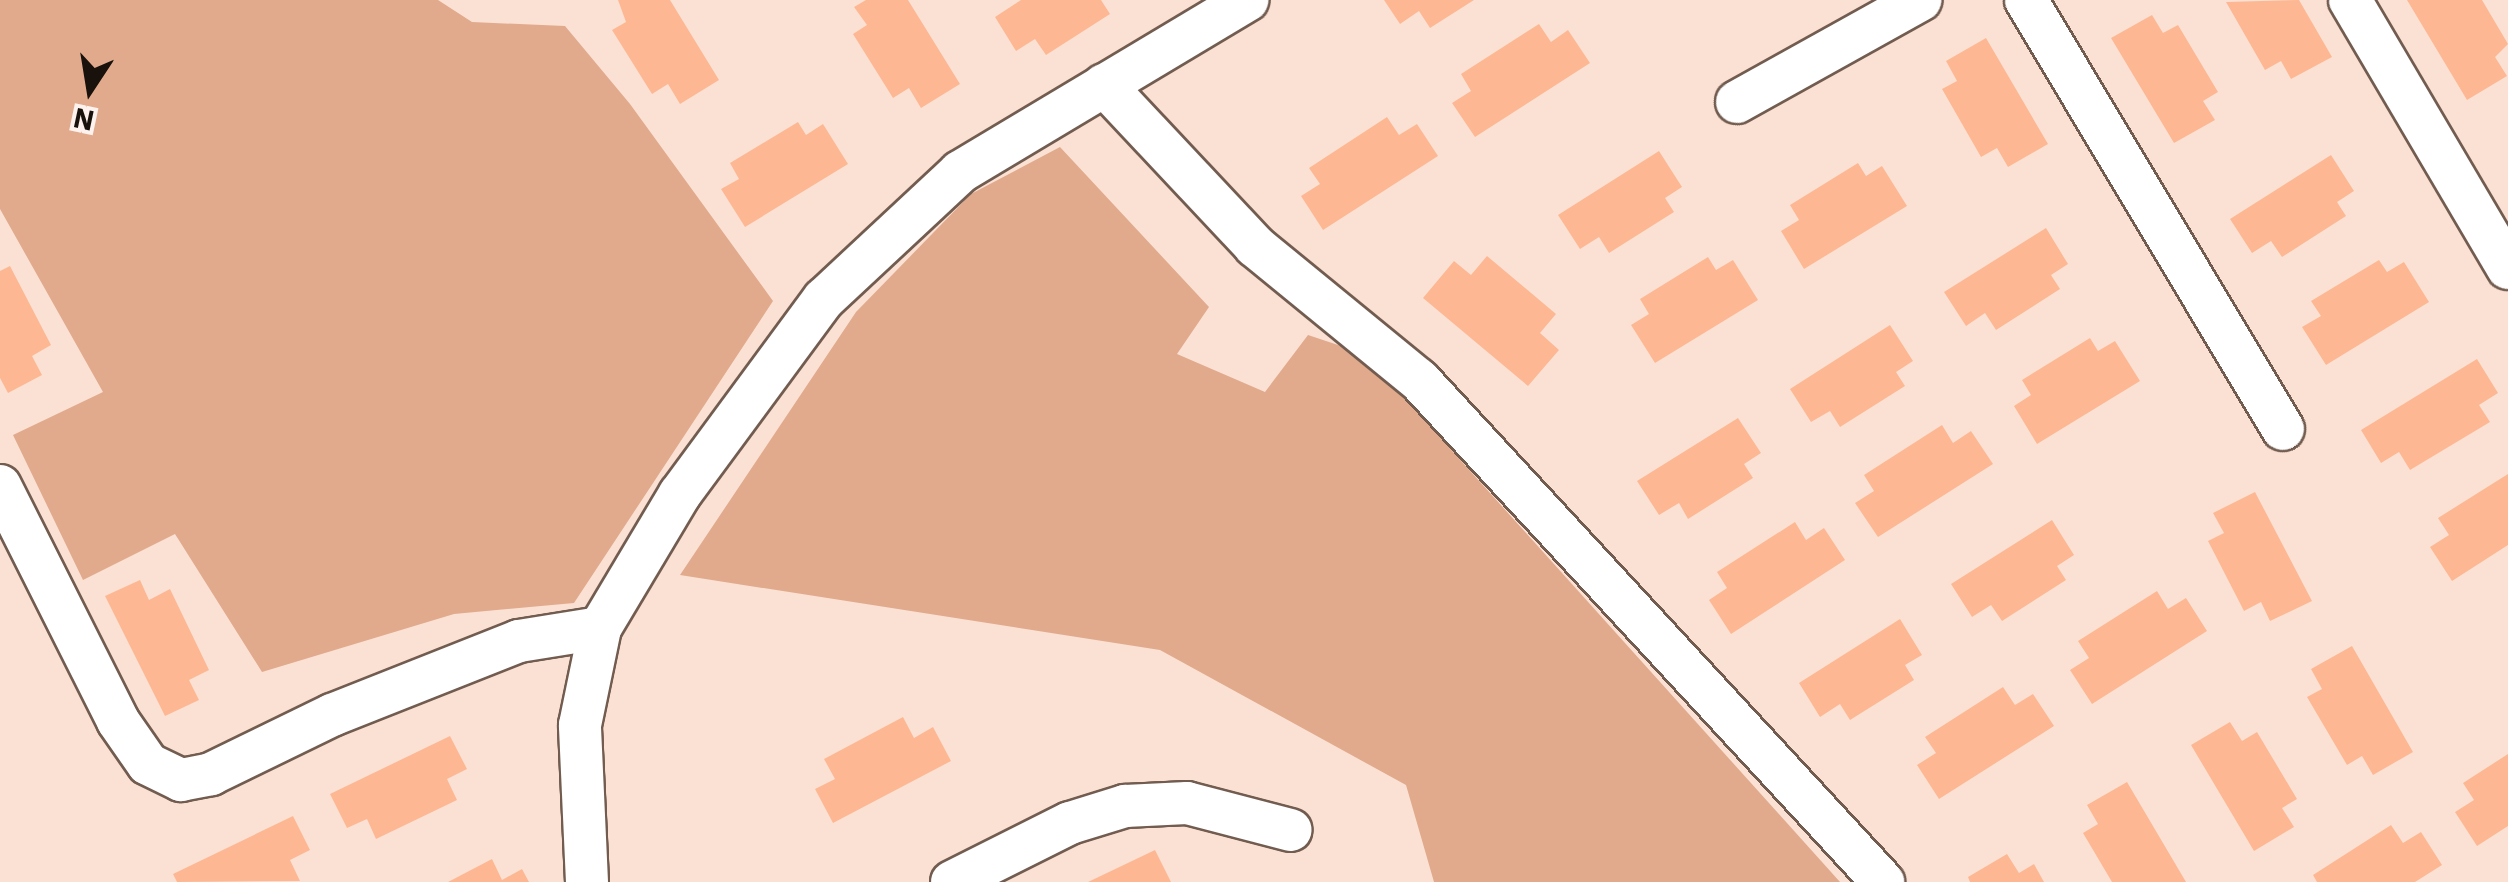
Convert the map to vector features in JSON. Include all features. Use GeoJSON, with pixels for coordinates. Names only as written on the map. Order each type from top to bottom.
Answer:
{"type":"FeatureCollection","features":[{"type":"Feature","properties":{"kind":"street"},"geometry":{"type":"LineString","coordinates":[[587,882],[580,725],[600,628],[680,494],[824,299],[960,172],[1247,0]]}},
{"type":"Feature","properties":{"kind":"street"},"geometry":{"type":"LineString","coordinates":[[1737,102],[1920,0]]}},
{"type":"Feature","properties":{"kind":"street"},"geometry":{"type":"LineString","coordinates":[[2026,0],[2283,429]]}},
{"type":"Feature","properties":{"kind":"street"},"geometry":{"type":"LineString","coordinates":[[2350,0],[2508,268]]}},
{"type":"Feature","properties":{"kind":"street"},"geometry":{"type":"LineString","coordinates":[[1104,85],[1255,246],[1419,380],[1883,882]]}},
{"type":"Feature","properties":{"kind":"street"},"geometry":{"type":"LineString","coordinates":[[0,486],[118,721],[148,764],[181,780],[211,774],[332,714],[519,641],[600,628]]}},
{"type":"Feature","properties":{"kind":"street"},"geometry":{"type":"LineString","coordinates":[[952,882],[1070,824],[1125,806],[1188,803],[1290,830]]}},
{"type":"Feature","properties":{"kind":"shaded area"},"geometry":{"type":"Polygon","coordinates":[[[0,0],[438,0],[472,22],[565,26],[630,104],[773,301],[574,603],[454,614],[262,672],[175,534],[83,580],[13,435],[103,392],[0,209],[0,0]]]}},
{"type":"Feature","properties":{"kind":"shaded area"},"geometry":{"type":"Polygon","coordinates":[[[1060,147],[1209,307],[1177,354],[1265,392],[1308,335],[1365,354],[1840,882],[1434,882],[1406,785],[1160,650],[680,575],[856,312],[971,194],[1060,147]]]}},
{"type":"Feature","properties":{"kind":"building"},"geometry":{"type":"Polygon","coordinates":[[[618,0],[670,0],[719,80],[680,104],[668,84],[652,94],[612,30],[626,22],[618,0]]]}},
{"type":"Feature","properties":{"kind":"building"},"geometry":{"type":"Polygon","coordinates":[[[866,0],[908,0],[960,84],[921,108],[909,88],[893,98],[853,34],[867,25],[854,7],[866,0]]]}},
{"type":"Feature","properties":{"kind":"building"},"geometry":{"type":"Polygon","coordinates":[[[1021,0],[1101,0],[1110,14],[1046,55],[1035,39],[1016,51],[995,17],[1021,0]]]}},
{"type":"Feature","properties":{"kind":"building"},"geometry":{"type":"Polygon","coordinates":[[[1384,0],[1474,0],[1430,28],[1419,11],[1400,24],[1384,0]]]}},
{"type":"Feature","properties":{"kind":"building"},"geometry":{"type":"Polygon","coordinates":[[[2299,0],[2332,57],[2291,79],[2281,61],[2265,70],[2226,2],[2299,0]]]}},
{"type":"Feature","properties":{"kind":"building"},"geometry":{"type":"Polygon","coordinates":[[[2407,0],[2482,0],[2508,44],[2495,57],[2507,76],[2467,100],[2407,0]]]}},
{"type":"Feature","properties":{"kind":"building"},"geometry":{"type":"Polygon","coordinates":[[[2152,15],[2163,33],[2178,25],[2218,92],[2203,101],[2215,120],[2174,143],[2111,38],[2152,15]]]}},
{"type":"Feature","properties":{"kind":"building"},"geometry":{"type":"Polygon","coordinates":[[[1539,24],[1551,42],[1568,30],[1590,63],[1475,137],[1452,103],[1471,91],[1461,74],[1539,24]]]}},
{"type":"Feature","properties":{"kind":"building"},"geometry":{"type":"Polygon","coordinates":[[[1986,38],[2048,144],[2008,167],[1997,148],[1981,157],[1942,89],[1957,81],[1946,61],[1986,38]]]}},
{"type":"Feature","properties":{"kind":"building"},"geometry":{"type":"Polygon","coordinates":[[[1387,117],[1399,135],[1417,124],[1438,156],[1323,230],[1301,196],[1320,184],[1309,168],[1387,117]]]}},
{"type":"Feature","properties":{"kind":"building"},"geometry":{"type":"Polygon","coordinates":[[[798,122],[806,135],[823,124],[848,164],[745,227],[721,189],[739,179],[730,163],[798,122]]]}},
{"type":"Feature","properties":{"kind":"building"},"geometry":{"type":"Polygon","coordinates":[[[1659,151],[1682,187],[1665,198],[1674,212],[1609,253],[1599,237],[1580,249],[1558,215],[1659,151]]]}},
{"type":"Feature","properties":{"kind":"building"},"geometry":{"type":"Polygon","coordinates":[[[2331,155],[2354,191],[2337,202],[2346,216],[2282,257],[2271,241],[2252,253],[2230,219],[2331,155]]]}},
{"type":"Feature","properties":{"kind":"building"},"geometry":{"type":"Polygon","coordinates":[[[1858,163],[1866,176],[1882,166],[1907,206],[1804,269],[1781,231],[1799,220],[1790,205],[1858,163]]]}},
{"type":"Feature","properties":{"kind":"building"},"geometry":{"type":"Polygon","coordinates":[[[2046,228],[2068,264],[2051,275],[2060,289],[1996,330],[1985,313],[1966,326],[1944,292],[2046,228]]]}},
{"type":"Feature","properties":{"kind":"building"},"geometry":{"type":"Polygon","coordinates":[[[1487,256],[1556,314],[1540,333],[1559,350],[1528,386],[1423,298],[1454,261],[1471,275],[1487,256]]]}},
{"type":"Feature","properties":{"kind":"building"},"geometry":{"type":"Polygon","coordinates":[[[1708,257],[1716,270],[1733,260],[1758,300],[1655,363],[1631,325],[1649,314],[1640,299],[1708,257]]]}},
{"type":"Feature","properties":{"kind":"building"},"geometry":{"type":"Polygon","coordinates":[[[2379,260],[2387,272],[2404,262],[2429,302],[2326,365],[2302,327],[2321,316],[2311,301],[2379,260]]]}},
{"type":"Feature","properties":{"kind":"building"},"geometry":{"type":"Polygon","coordinates":[[[10,266],[51,345],[32,356],[42,375],[8,393],[0,378],[0,271],[10,266]]]}},
{"type":"Feature","properties":{"kind":"building"},"geometry":{"type":"Polygon","coordinates":[[[1890,325],[1913,361],[1896,372],[1905,386],[1840,427],[1830,411],[1811,422],[1790,389],[1890,325]]]}},
{"type":"Feature","properties":{"kind":"building"},"geometry":{"type":"Polygon","coordinates":[[[2090,338],[2098,351],[2115,341],[2140,381],[2037,444],[2014,406],[2031,395],[2022,380],[2090,338]]]}},
{"type":"Feature","properties":{"kind":"building"},"geometry":{"type":"Polygon","coordinates":[[[2477,359],[2498,393],[2479,405],[2490,422],[2410,470],[2399,452],[2381,463],[2361,430],[2477,359]]]}},
{"type":"Feature","properties":{"kind":"building"},"geometry":{"type":"Polygon","coordinates":[[[1738,418],[1761,453],[1744,464],[1753,478],[1688,519],[1679,503],[1659,515],[1637,481],[1738,418]]]}},
{"type":"Feature","properties":{"kind":"building"},"geometry":{"type":"Polygon","coordinates":[[[1942,425],[1953,443],[1971,431],[1993,464],[1878,537],[1855,503],[1874,491],[1864,475],[1942,425]]]}},
{"type":"Feature","properties":{"kind":"building"},"geometry":{"type":"Polygon","coordinates":[[[2508,474],[2508,545],[2452,581],[2430,547],[2449,535],[2438,518],[2508,474]]]}},
{"type":"Feature","properties":{"kind":"building"},"geometry":{"type":"Polygon","coordinates":[[[2255,492],[2312,601],[2270,621],[2261,602],[2244,611],[2208,541],[2224,533],[2213,513],[2255,492]]]}},
{"type":"Feature","properties":{"kind":"building"},"geometry":{"type":"Polygon","coordinates":[[[2052,520],[2074,555],[2057,566],[2066,580],[2002,621],[1991,605],[1972,617],[1951,584],[2052,520]]]}},
{"type":"Feature","properties":{"kind":"building"},"geometry":{"type":"Polygon","coordinates":[[[1795,522],[1806,540],[1824,528],[1845,560],[1731,634],[1709,600],[1727,588],[1717,572],[1795,522]]]}},
{"type":"Feature","properties":{"kind":"building"},"geometry":{"type":"Polygon","coordinates":[[[140,580],[149,600],[170,589],[209,670],[189,680],[199,700],[165,716],[105,596],[140,580]]]}},
{"type":"Feature","properties":{"kind":"building"},"geometry":{"type":"Polygon","coordinates":[[[2157,591],[2168,609],[2186,598],[2207,631],[2092,704],[2070,670],[2089,658],[2078,641],[2157,591]]]}},
{"type":"Feature","properties":{"kind":"building"},"geometry":{"type":"Polygon","coordinates":[[[1900,619],[1922,655],[1905,665],[1914,680],[1850,720],[1840,704],[1820,717],[1799,683],[1900,619]]]}},
{"type":"Feature","properties":{"kind":"building"},"geometry":{"type":"Polygon","coordinates":[[[2352,646],[2413,752],[2373,775],[2362,756],[2347,765],[2307,697],[2322,689],[2311,669],[2352,646]]]}},
{"type":"Feature","properties":{"kind":"building"},"geometry":{"type":"Polygon","coordinates":[[[2003,687],[2015,705],[2033,694],[2054,726],[1939,799],[1917,765],[1936,753],[1925,737],[2003,687]]]}},
{"type":"Feature","properties":{"kind":"building"},"geometry":{"type":"Polygon","coordinates":[[[903,717],[914,738],[933,727],[951,761],[833,823],[815,789],[835,779],[824,759],[903,717]]]}},
{"type":"Feature","properties":{"kind":"building"},"geometry":{"type":"Polygon","coordinates":[[[2230,722],[2242,741],[2257,732],[2297,799],[2282,808],[2294,827],[2254,851],[2191,745],[2230,722]]]}},
{"type":"Feature","properties":{"kind":"building"},"geometry":{"type":"Polygon","coordinates":[[[450,736],[467,769],[447,779],[457,800],[376,839],[367,819],[347,828],[330,794],[450,736]]]}},
{"type":"Feature","properties":{"kind":"building"},"geometry":{"type":"Polygon","coordinates":[[[2508,754],[2508,826],[2477,846],[2455,812],[2474,800],[2463,783],[2508,754]]]}},
{"type":"Feature","properties":{"kind":"building"},"geometry":{"type":"Polygon","coordinates":[[[2127,782],[2186,882],[2112,882],[2083,833],[2098,824],[2087,805],[2127,782]]]}},
{"type":"Feature","properties":{"kind":"building"},"geometry":{"type":"Polygon","coordinates":[[[293,816],[310,850],[290,860],[300,881],[177,882],[173,874],[293,816]]]}},
{"type":"Feature","properties":{"kind":"building"},"geometry":{"type":"Polygon","coordinates":[[[2391,825],[2403,843],[2421,832],[2442,865],[2415,882],[2317,882],[2313,875],[2391,825]]]}},
{"type":"Feature","properties":{"kind":"building"},"geometry":{"type":"Polygon","coordinates":[[[1155,850],[1171,882],[1088,882],[1155,850]]]}},
{"type":"Feature","properties":{"kind":"building"},"geometry":{"type":"Polygon","coordinates":[[[2007,854],[2019,873],[2034,864],[2044,882],[1970,882],[1968,877],[2007,854]]]}},
{"type":"Feature","properties":{"kind":"building"},"geometry":{"type":"Polygon","coordinates":[[[492,859],[502,880],[522,869],[529,882],[448,882],[492,859]]]}}]}
